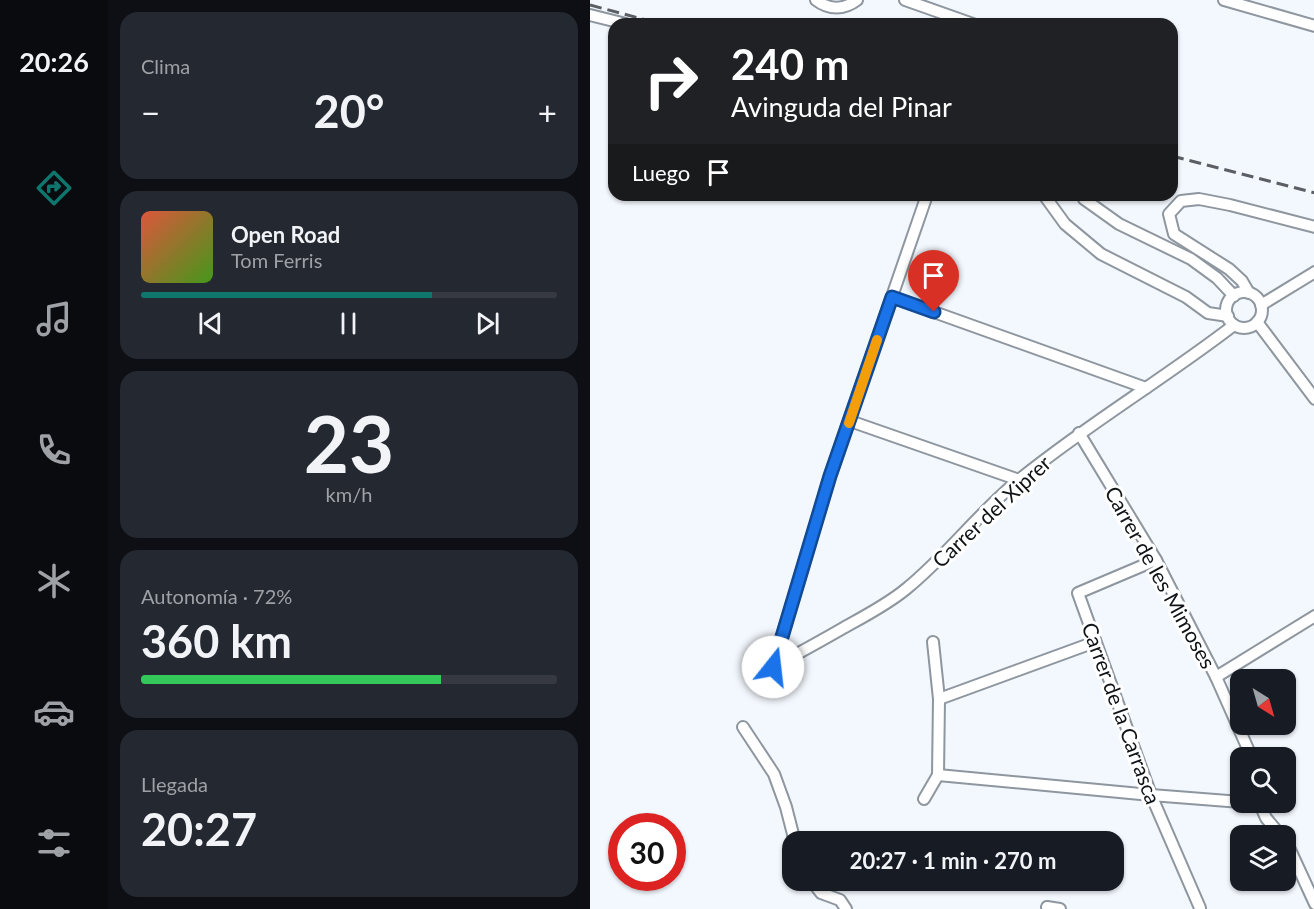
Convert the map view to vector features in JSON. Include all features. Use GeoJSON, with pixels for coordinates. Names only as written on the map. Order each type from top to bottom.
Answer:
{"type":"FeatureCollection","features":[{"type":"Feature","properties":{"kind":"street"},"geometry":{"type":"LineString","coordinates":[[816,0],[835,8],[844,7],[857,0]]}},
{"type":"Feature","properties":{"kind":"street"},"geometry":{"type":"LineString","coordinates":[[905,0],[956,18]]}},
{"type":"Feature","properties":{"kind":"street"},"geometry":{"type":"LineString","coordinates":[[1224,0],[1314,26]]}},
{"type":"Feature","properties":{"kind":"street"},"geometry":{"type":"LineString","coordinates":[[590,15],[608,20]]}},
{"type":"Feature","properties":{"kind":"street"},"geometry":{"type":"LineString","coordinates":[[1048,201],[1065,224],[1101,254],[1186,297],[1208,313],[1244,328],[1253,326],[1257,322],[1262,314],[1261,305],[1229,269],[1174,234],[1169,214],[1181,201],[1199,199],[1314,227]]}},
{"type":"Feature","properties":{"kind":"street"},"geometry":{"type":"LineString","coordinates":[[926,201],[850,421],[1019,480]]}},
{"type":"Feature","properties":{"kind":"street"},"geometry":{"type":"LineString","coordinates":[[1087,201],[1119,224],[1191,259],[1217,278],[1234,296]]}},
{"type":"Feature","properties":{"kind":"street"},"geometry":{"type":"LineString","coordinates":[[1261,305],[1314,272]]}},
{"type":"Feature","properties":{"kind":"street"},"geometry":{"type":"LineString","coordinates":[[1231,321],[1227,305],[1234,296],[1249,293]]}},
{"type":"Feature","properties":{"kind":"street"},"geometry":{"type":"LineString","coordinates":[[892,297],[1146,388]]}},
{"type":"Feature","properties":{"kind":"street","name":"Carrer del Xiprer"},"geometry":{"type":"LineString","coordinates":[[850,421],[830,476],[773,667],[866,616],[905,590],[939,560],[964,532],[1019,480],[1079,433],[1201,350],[1231,321]]}},
{"type":"Feature","properties":{"kind":"street"},"geometry":{"type":"LineString","coordinates":[[1257,322],[1314,399]]}},
{"type":"Feature","properties":{"kind":"street","name":"Carrer de les Mimoses"},"geometry":{"type":"LineString","coordinates":[[1079,433],[1156,560],[1216,677],[1247,747]]}},
{"type":"Feature","properties":{"kind":"street","name":"Carrer de la Carrasca"},"geometry":{"type":"LineString","coordinates":[[1156,560],[1078,593],[1151,795],[1200,908]]}},
{"type":"Feature","properties":{"kind":"street"},"geometry":{"type":"LineString","coordinates":[[1216,677],[1314,616]]}},
{"type":"Feature","properties":{"kind":"street"},"geometry":{"type":"LineString","coordinates":[[924,799],[938,775],[940,699],[933,642]]}},
{"type":"Feature","properties":{"kind":"street"},"geometry":{"type":"LineString","coordinates":[[940,699],[1096,642]]}},
{"type":"Feature","properties":{"kind":"street"},"geometry":{"type":"LineString","coordinates":[[743,727],[774,774],[792,831]]}},
{"type":"Feature","properties":{"kind":"street"},"geometry":{"type":"LineString","coordinates":[[938,775],[1230,801]]}},
{"type":"Feature","properties":{"kind":"street"},"geometry":{"type":"LineString","coordinates":[[1296,863],[1314,903]]}},
{"type":"Feature","properties":{"kind":"street"},"geometry":{"type":"LineString","coordinates":[[820,891],[840,900],[846,909]]}},
{"type":"Feature","properties":{"kind":"street"},"geometry":{"type":"LineString","coordinates":[[1047,907],[1060,909]]}},
{"type":"Feature","properties":{"kind":"railway"},"geometry":{"type":"LineString","coordinates":[[590,5],[639,18]]}},
{"type":"Feature","properties":{"kind":"railway"},"geometry":{"type":"LineString","coordinates":[[1178,158],[1315,193]]}},
{"type":"Feature","properties":{"kind":"slow traffic"},"geometry":{"type":"LineString","coordinates":[[849,423],[877,340]]}},
{"type":"Feature","properties":{"kind":"route"},"geometry":{"type":"LineString","coordinates":[[773,667],[830,476],[892,297],[934,312]]}}]}
